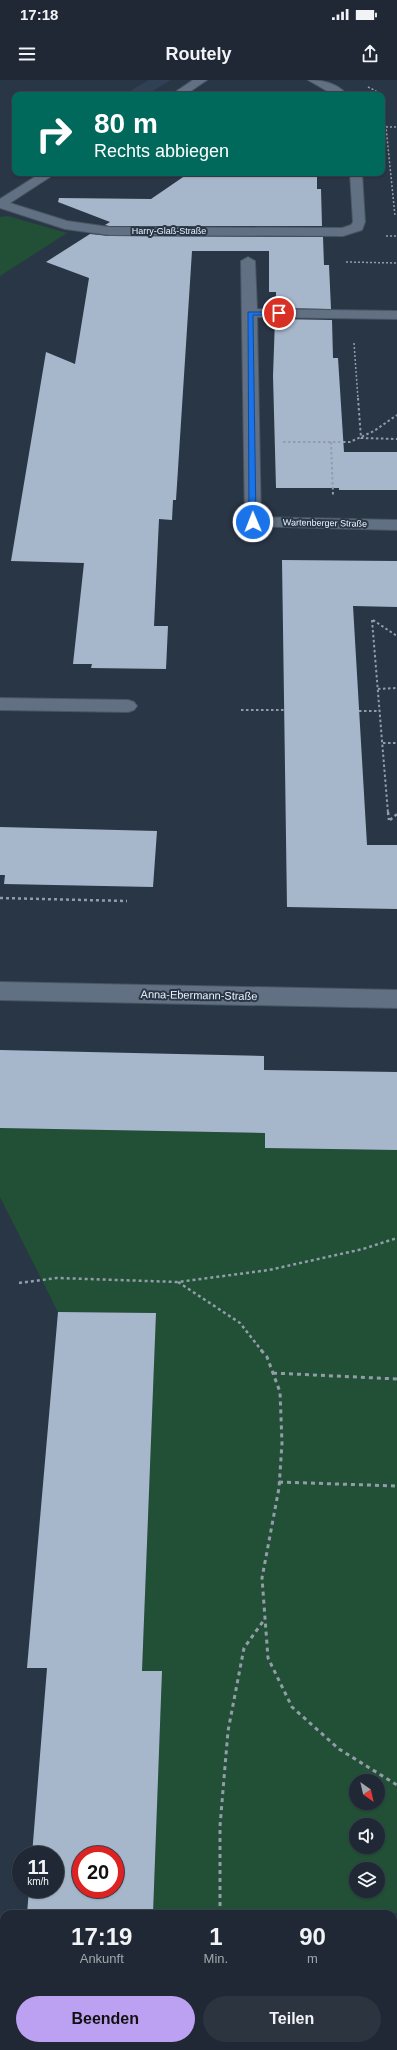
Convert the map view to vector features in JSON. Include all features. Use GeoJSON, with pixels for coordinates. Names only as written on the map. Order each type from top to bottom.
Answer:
{"type":"FeatureCollection","features":[{"type":"Feature","properties":{"kind":"street"},"geometry":{"type":"LineString","coordinates":[[182,92],[202,80]]}},
{"type":"Feature","properties":{"kind":"street"},"geometry":{"type":"LineString","coordinates":[[314,80],[338,92]]}},
{"type":"Feature","properties":{"kind":"street"},"geometry":{"type":"LineString","coordinates":[[0,204],[45,176]]}},
{"type":"Feature","properties":{"kind":"street","name":"Harry-Glaß-Straße"},"geometry":{"type":"LineString","coordinates":[[0,204],[65,225],[109,231],[343,232],[357,227],[359,222],[356,176]]}},
{"type":"Feature","properties":{"kind":"street"},"geometry":{"type":"LineString","coordinates":[[248,261],[251,442]]}},
{"type":"Feature","properties":{"kind":"street"},"geometry":{"type":"LineString","coordinates":[[250,313],[397,315]]}},
{"type":"Feature","properties":{"kind":"street","name":"Wartenberger Straße"},"geometry":{"type":"LineString","coordinates":[[251,442],[253,522],[397,525]]}},
{"type":"Feature","properties":{"kind":"street"},"geometry":{"type":"LineString","coordinates":[[0,704],[128,706]]}},
{"type":"Feature","properties":{"kind":"street","name":"Anna-Ebermann-Straße"},"geometry":{"type":"LineString","coordinates":[[0,991],[397,999]]}},
{"type":"Feature","properties":{"kind":"path"},"geometry":{"type":"LineString","coordinates":[[385,124],[395,216]]}},
{"type":"Feature","properties":{"kind":"path"},"geometry":{"type":"LineString","coordinates":[[386,127],[397,127]]}},
{"type":"Feature","properties":{"kind":"path"},"geometry":{"type":"LineString","coordinates":[[352,314],[361,438]]}},
{"type":"Feature","properties":{"kind":"path"},"geometry":{"type":"LineString","coordinates":[[251,442],[350,442],[361,438],[397,415]]}},
{"type":"Feature","properties":{"kind":"path"},"geometry":{"type":"LineString","coordinates":[[361,438],[397,439]]}},
{"type":"Feature","properties":{"kind":"path"},"geometry":{"type":"LineString","coordinates":[[331,442],[334,523]]}},
{"type":"Feature","properties":{"kind":"path"},"geometry":{"type":"LineString","coordinates":[[397,636],[372,620],[389,820],[397,814]]}},
{"type":"Feature","properties":{"kind":"path"},"geometry":{"type":"LineString","coordinates":[[378,688],[397,688]]}},
{"type":"Feature","properties":{"kind":"path"},"geometry":{"type":"LineString","coordinates":[[241,710],[284,710]]}},
{"type":"Feature","properties":{"kind":"path"},"geometry":{"type":"LineString","coordinates":[[359,711],[380,711]]}},
{"type":"Feature","properties":{"kind":"path"},"geometry":{"type":"LineString","coordinates":[[383,743],[397,743]]}},
{"type":"Feature","properties":{"kind":"path"},"geometry":{"type":"LineString","coordinates":[[0,898],[127,901]]}},
{"type":"Feature","properties":{"kind":"path"},"geometry":{"type":"LineString","coordinates":[[19,1283],[57,1278],[178,1282],[269,1270],[363,1249],[397,1238]]}},
{"type":"Feature","properties":{"kind":"path"},"geometry":{"type":"LineString","coordinates":[[178,1282],[240,1323],[267,1357],[280,1392],[282,1443],[279,1482],[262,1578],[268,1658],[292,1706],[340,1749],[397,1785]]}},
{"type":"Feature","properties":{"kind":"path"},"geometry":{"type":"LineString","coordinates":[[273,1373],[397,1379]]}},
{"type":"Feature","properties":{"kind":"path"},"geometry":{"type":"LineString","coordinates":[[279,1482],[397,1486]]}},
{"type":"Feature","properties":{"kind":"path"},"geometry":{"type":"LineString","coordinates":[[220,1910],[220,1826],[228,1731],[244,1648],[264,1619]]}},
{"type":"Feature","properties":{"kind":"shaded area"},"geometry":{"type":"Polygon","coordinates":[[[149,80],[171,80],[151,92],[129,92],[149,80]]]}},
{"type":"Feature","properties":{"kind":"green space"},"geometry":{"type":"Polygon","coordinates":[[[8,216],[67,233],[0,276],[0,217],[8,216]]]}},
{"type":"Feature","properties":{"kind":"green space"},"geometry":{"type":"Polygon","coordinates":[[[0,1128],[265,1133],[265,1148],[397,1150],[397,1910],[153,1910],[162,1671],[142,1671],[156,1313],[58,1312],[0,1197],[0,1128]]]}},
{"type":"Feature","properties":{"kind":"building"},"geometry":{"type":"Polygon","coordinates":[[[185,176],[317,176],[317,189],[321,189],[322,226],[109,226],[105,225],[110,222],[58,202],[59,198],[151,199],[185,176]]]}},
{"type":"Feature","properties":{"kind":"building"},"geometry":{"type":"Polygon","coordinates":[[[90,234],[109,236],[323,237],[324,265],[329,265],[331,309],[276,308],[276,292],[269,292],[269,251],[192,251],[176,500],[173,500],[172,520],[159,519],[154,626],[168,626],[166,669],[91,668],[92,664],[73,664],[84,563],[11,561],[46,352],[75,364],[89,278],[46,262],[90,234]]]}},
{"type":"Feature","properties":{"kind":"building"},"geometry":{"type":"Polygon","coordinates":[[[275,319],[332,320],[333,358],[338,358],[344,452],[397,452],[397,490],[276,488],[273,376],[275,319]]]}},
{"type":"Feature","properties":{"kind":"building"},"geometry":{"type":"Polygon","coordinates":[[[282,560],[397,561],[397,607],[353,606],[367,845],[397,845],[397,909],[287,907],[282,560]]]}},
{"type":"Feature","properties":{"kind":"building"},"geometry":{"type":"Polygon","coordinates":[[[0,827],[157,831],[153,887],[4,884],[5,875],[0,875],[0,827]]]}},
{"type":"Feature","properties":{"kind":"building"},"geometry":{"type":"Polygon","coordinates":[[[0,1050],[264,1056],[264,1070],[397,1072],[397,1150],[265,1148],[265,1133],[0,1128],[0,1050]]]}},
{"type":"Feature","properties":{"kind":"building"},"geometry":{"type":"Polygon","coordinates":[[[58,1312],[156,1313],[142,1671],[162,1671],[153,1910],[27,1910],[28,1898],[64,1898],[64,1846],[33,1846],[47,1668],[27,1668],[58,1312]]]}},
{"type":"Feature","properties":{"kind":"route"},"geometry":{"type":"LineString","coordinates":[[253,522],[250,313],[279,313]]}}]}
